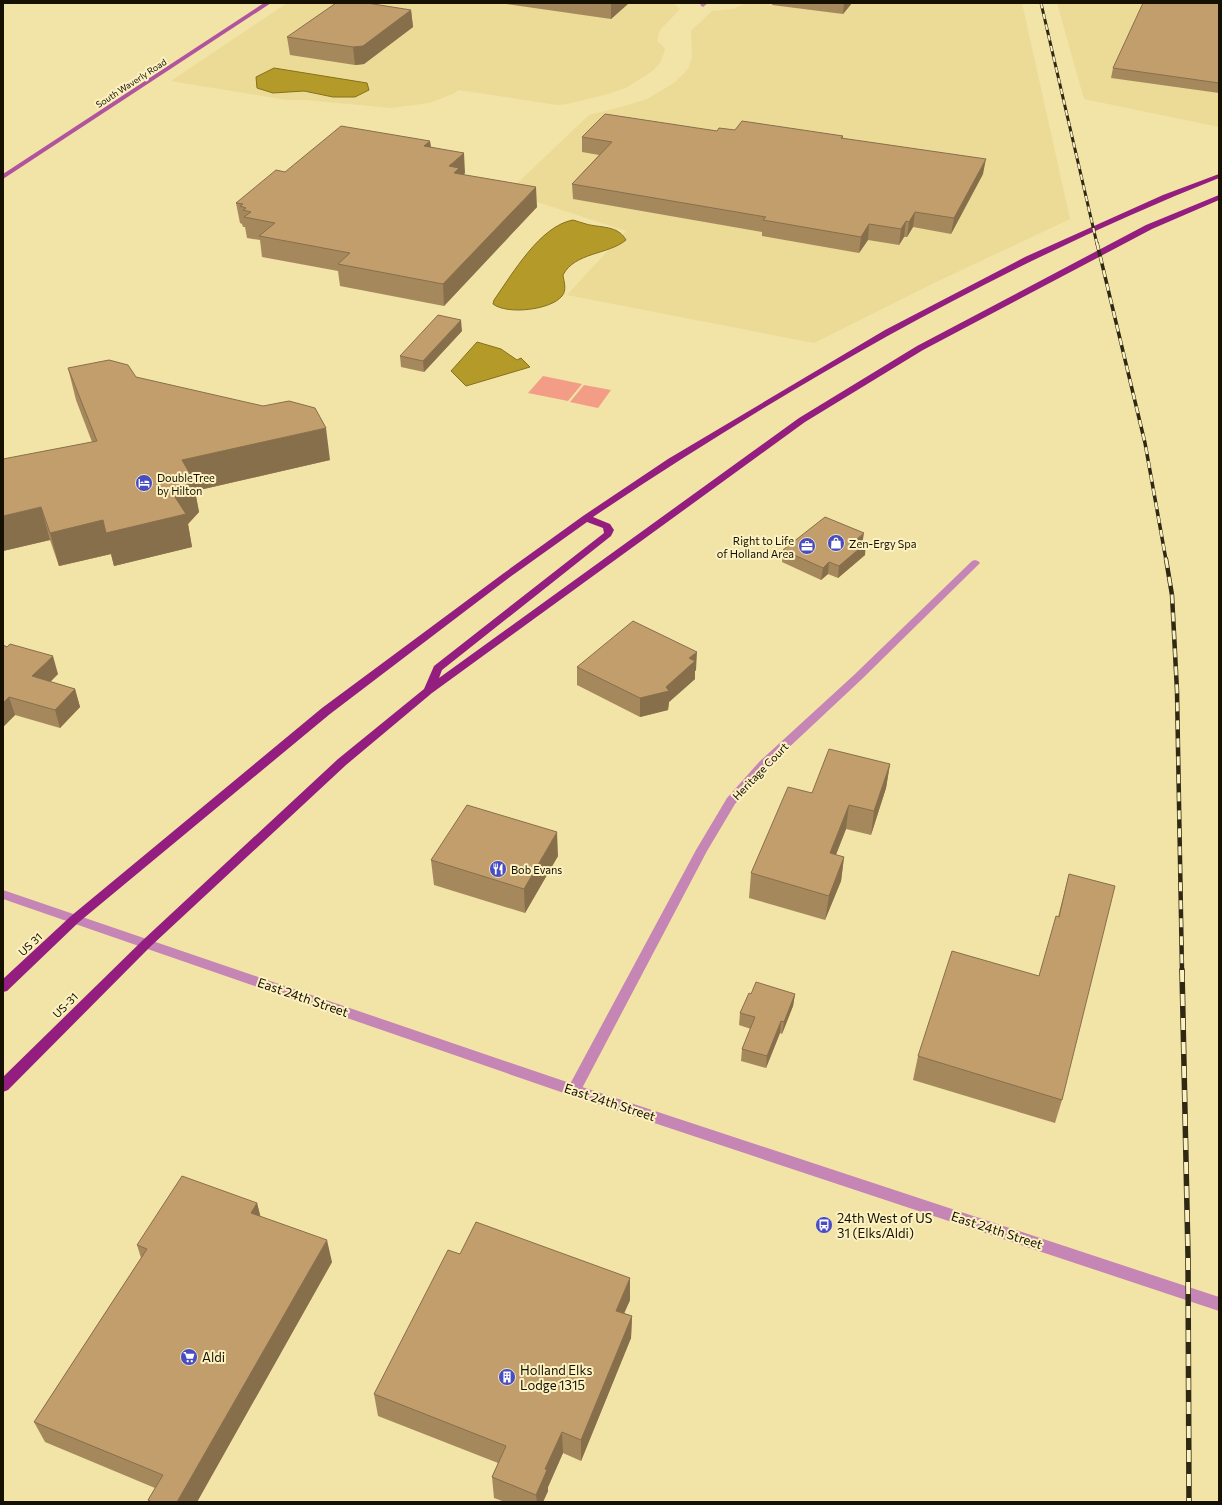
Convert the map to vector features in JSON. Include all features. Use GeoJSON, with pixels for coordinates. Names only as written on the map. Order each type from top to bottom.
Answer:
{"type":"FeatureCollection","features":[{"type":"Feature","properties":{"kind":"highway","name":"US 31"},"geometry":{"type":"LineString","coordinates":[[3,987],[75,919],[326,711],[507,575],[586,518],[671,461],[888,332],[1028,259],[1166,197],[1219,176]]}},
{"type":"Feature","properties":{"kind":"highway","name":"US-31"},"geometry":{"type":"LineString","coordinates":[[3,1086],[147,943],[342,762],[428,691],[802,420],[920,348],[1149,227],[1219,197]]}},
{"type":"Feature","properties":{"kind":"highway"},"geometry":{"type":"LineString","coordinates":[[428,691],[438,668],[608,534],[609,530],[607,526],[586,518]]}},
{"type":"Feature","properties":{"kind":"main road","name":"South Waverly Road"},"geometry":{"type":"LineString","coordinates":[[3,177],[268,3]]}},
{"type":"Feature","properties":{"kind":"street","name":"Heritage Court"},"geometry":{"type":"LineString","coordinates":[[574,1090],[702,850],[731,800],[764,764],[858,677],[975,563]]}},
{"type":"Feature","properties":{"kind":"street","name":"East 24th Street"},"geometry":{"type":"LineString","coordinates":[[3,894],[574,1090],[1219,1304]]}},
{"type":"Feature","properties":{"kind":"shaded area"},"geometry":{"type":"Polygon","coordinates":[[[287,3],[674,3],[680,9],[660,30],[657,41],[665,48],[664,53],[660,63],[651,72],[626,88],[567,104],[557,105],[459,90],[453,94],[429,103],[391,108],[306,100],[287,100],[171,81],[287,3]]]}},
{"type":"Feature","properties":{"kind":"shaded area"},"geometry":{"type":"Polygon","coordinates":[[[746,3],[1022,3],[1070,219],[934,283],[814,343],[567,295],[626,231],[525,198],[506,194],[589,115],[647,99],[674,83],[688,69],[692,57],[691,31],[712,11],[733,9],[746,3]]]}},
{"type":"Feature","properties":{"kind":"shaded area"},"geometry":{"type":"Polygon","coordinates":[[[1057,3],[1219,3],[1219,127],[1084,99],[1057,3]]]}},
{"type":"Feature","properties":{"kind":"shaded area"},"geometry":{"type":"Polygon","coordinates":[[[274,68],[367,83],[369,90],[355,97],[333,97],[304,91],[273,93],[257,88],[256,77],[274,68]]]}},
{"type":"Feature","properties":{"kind":"shaded area"},"geometry":{"type":"Polygon","coordinates":[[[573,220],[614,229],[623,235],[626,240],[610,249],[575,262],[563,275],[565,286],[564,294],[549,305],[539,308],[518,310],[508,309],[493,304],[494,300],[528,252],[549,231],[561,224],[573,220]]]}},
{"type":"Feature","properties":{"kind":"shaded area"},"geometry":{"type":"Polygon","coordinates":[[[477,342],[501,349],[517,360],[521,358],[530,367],[466,386],[451,371],[477,342]]]}},
{"type":"Feature","properties":{"kind":"shaded area"},"geometry":{"type":"Polygon","coordinates":[[[543,376],[582,384],[568,401],[528,393],[543,376]]]}},
{"type":"Feature","properties":{"kind":"shaded area"},"geometry":{"type":"Polygon","coordinates":[[[584,385],[611,390],[598,408],[570,402],[584,385]]]}},
{"type":"Feature","properties":{"kind":"building"},"geometry":{"type":"Polygon","coordinates":[[[336,3],[367,3],[411,10],[363,46],[353,47],[287,37],[336,3]]]}},
{"type":"Feature","properties":{"kind":"building"},"geometry":{"type":"Polygon","coordinates":[[[1143,3],[1219,3],[1219,83],[1113,68],[1143,3]]]}},
{"type":"Feature","properties":{"kind":"building"},"geometry":{"type":"Polygon","coordinates":[[[605,114],[717,131],[719,128],[735,130],[742,121],[843,136],[841,138],[986,159],[954,218],[915,212],[909,222],[906,221],[901,229],[869,224],[861,237],[763,220],[766,217],[572,184],[612,142],[582,137],[605,114]]]}},
{"type":"Feature","properties":{"kind":"building"},"geometry":{"type":"Polygon","coordinates":[[[341,126],[430,141],[424,146],[464,153],[449,166],[459,168],[454,173],[536,187],[443,284],[338,264],[350,253],[259,236],[275,223],[244,217],[251,212],[243,210],[246,208],[240,206],[243,204],[236,203],[276,170],[285,172],[341,126]]]}},
{"type":"Feature","properties":{"kind":"building"},"geometry":{"type":"Polygon","coordinates":[[[438,315],[461,320],[423,361],[400,356],[438,315]]]}},
{"type":"Feature","properties":{"kind":"building"},"geometry":{"type":"Polygon","coordinates":[[[109,360],[128,365],[136,377],[263,406],[289,401],[315,408],[326,428],[182,460],[193,479],[175,497],[186,514],[106,533],[103,520],[50,533],[41,507],[3,516],[3,459],[97,441],[68,368],[109,360]]]}},
{"type":"Feature","properties":{"kind":"building"},"geometry":{"type":"Polygon","coordinates":[[[825,517],[864,533],[857,539],[866,543],[839,566],[829,562],[823,568],[783,550],[825,517]]]}},
{"type":"Feature","properties":{"kind":"building"},"geometry":{"type":"Polygon","coordinates":[[[633,621],[697,652],[689,658],[695,661],[666,687],[669,691],[640,698],[577,667],[633,621]]]}},
{"type":"Feature","properties":{"kind":"building"},"geometry":{"type":"Polygon","coordinates":[[[10,644],[53,656],[32,676],[75,689],[55,710],[9,697],[3,703],[3,645],[7,647],[10,644]]]}},
{"type":"Feature","properties":{"kind":"building"},"geometry":{"type":"Polygon","coordinates":[[[829,749],[890,764],[874,811],[849,805],[830,853],[844,857],[829,896],[751,873],[788,787],[812,793],[829,749]]]}},
{"type":"Feature","properties":{"kind":"building"},"geometry":{"type":"Polygon","coordinates":[[[467,805],[557,832],[524,889],[431,860],[467,805]]]}},
{"type":"Feature","properties":{"kind":"building"},"geometry":{"type":"Polygon","coordinates":[[[1069,874],[1115,886],[1062,1100],[918,1056],[952,951],[1039,976],[1056,916],[1059,917],[1069,874]]]}},
{"type":"Feature","properties":{"kind":"building"},"geometry":{"type":"Polygon","coordinates":[[[756,982],[795,994],[784,1022],[781,1021],[767,1056],[742,1049],[755,1017],[740,1013],[756,982]]]}},
{"type":"Feature","properties":{"kind":"building","name":"Aldi"},"geometry":{"type":"Polygon","coordinates":[[[182,1176],[257,1203],[251,1213],[327,1240],[177,1502],[152,1502],[148,1500],[163,1475],[34,1422],[147,1249],[137,1245],[182,1176]]]}},
{"type":"Feature","properties":{"kind":"building","name":"Holland Elks Lodge 1315"},"geometry":{"type":"Polygon","coordinates":[[[476,1222],[630,1278],[616,1311],[632,1316],[581,1440],[562,1432],[545,1469],[547,1470],[536,1495],[492,1477],[506,1446],[374,1394],[448,1250],[460,1254],[476,1222]]]}},
{"type":"Feature","properties":{"kind":"railway"},"geometry":{"type":"LineString","coordinates":[[1041,3],[1097,244]]}},
{"type":"Feature","properties":{"kind":"railway"},"geometry":{"type":"LineString","coordinates":[[1097,243],[1145,443],[1166,560]]}},
{"type":"Feature","properties":{"kind":"railway"},"geometry":{"type":"LineString","coordinates":[[1166,559],[1172,595],[1177,691],[1182,971]]}},
{"type":"Feature","properties":{"kind":"railway"},"geometry":{"type":"LineString","coordinates":[[1182,970],[1188,1256],[1189,1502]]}},
{"type":"Feature","properties":{"kind":"place","name":"DoubleTree by Hilton"},"geometry":{"type":"Point","coordinates":[144,483]}},
{"type":"Feature","properties":{"kind":"place","name":"Zen-Ergy Spa"},"geometry":{"type":"Point","coordinates":[836,543]}},
{"type":"Feature","properties":{"kind":"place","name":"Right to Life of Holland Area"},"geometry":{"type":"Point","coordinates":[807,546]}},
{"type":"Feature","properties":{"kind":"place","name":"Bob Evans"},"geometry":{"type":"Point","coordinates":[498,869]}},
{"type":"Feature","properties":{"kind":"place","name":"24th West of US 31 (Elks/Aldi)"},"geometry":{"type":"Point","coordinates":[824,1225]}},
{"type":"Feature","properties":{"kind":"place","name":"Aldi"},"geometry":{"type":"Point","coordinates":[189,1357]}},
{"type":"Feature","properties":{"kind":"place","name":"Holland Elks Lodge 1315"},"geometry":{"type":"Point","coordinates":[507,1377]}}]}
